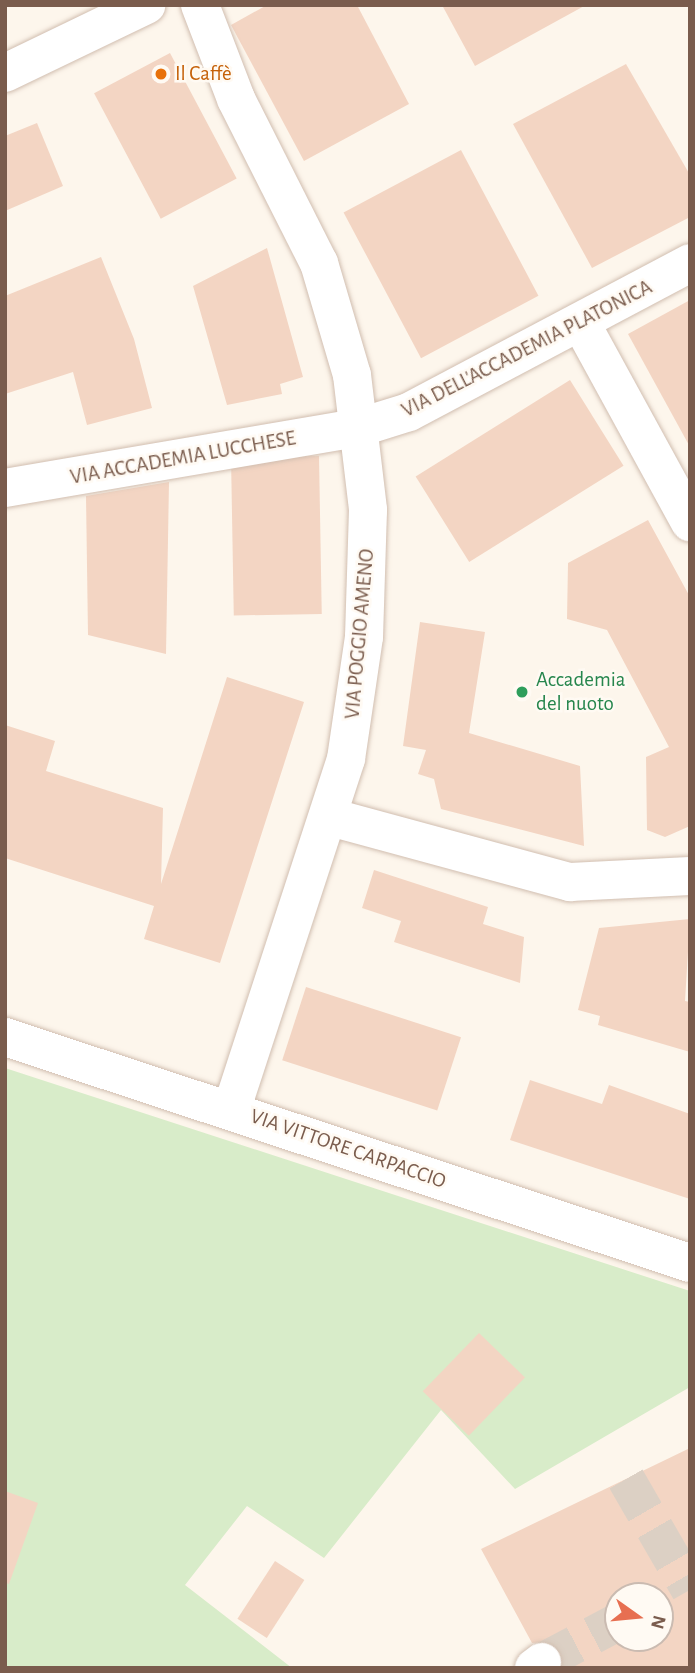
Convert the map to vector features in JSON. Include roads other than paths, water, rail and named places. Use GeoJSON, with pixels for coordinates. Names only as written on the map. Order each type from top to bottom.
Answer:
{"type":"FeatureCollection","features":[{"type":"Feature","properties":{"kind":"street"},"geometry":{"type":"LineString","coordinates":[[5,73],[146,5]]}},
{"type":"Feature","properties":{"kind":"street","name":"VIA POGGIO AMENO"},"geometry":{"type":"LineString","coordinates":[[200,5],[236,99],[319,262],[362,427],[368,510],[365,625],[358,698],[330,817],[231,1110]]}},
{"type":"Feature","properties":{"kind":"street","name":"VIA DELL'ACCADEMIA PLATONICA"},"geometry":{"type":"LineString","coordinates":[[362,427],[409,412],[582,325],[690,263]]}},
{"type":"Feature","properties":{"kind":"street"},"geometry":{"type":"LineString","coordinates":[[582,325],[690,522]]}},
{"type":"Feature","properties":{"kind":"street","name":"VIA ACCADEMIA LUCCHESE"},"geometry":{"type":"LineString","coordinates":[[5,488],[362,427]]}},
{"type":"Feature","properties":{"kind":"street"},"geometry":{"type":"LineString","coordinates":[[330,817],[570,882],[690,876]]}},
{"type":"Feature","properties":{"kind":"street","name":"VIA VITTORE CARPACCIO"},"geometry":{"type":"LineString","coordinates":[[5,1037],[690,1263]]}},
{"type":"Feature","properties":{"kind":"tunnel"},"geometry":{"type":"LineString","coordinates":[[626,1479],[690,1590]]}},
{"type":"Feature","properties":{"kind":"tunnel"},"geometry":{"type":"LineString","coordinates":[[542,1662],[604,1629]]}},
{"type":"Feature","properties":{"kind":"place","name":"Il Caffè"},"geometry":{"type":"Point","coordinates":[161,74]}},
{"type":"Feature","properties":{"kind":"place","name":"Accademia del nuoto"},"geometry":{"type":"Point","coordinates":[522,692]}}]}
